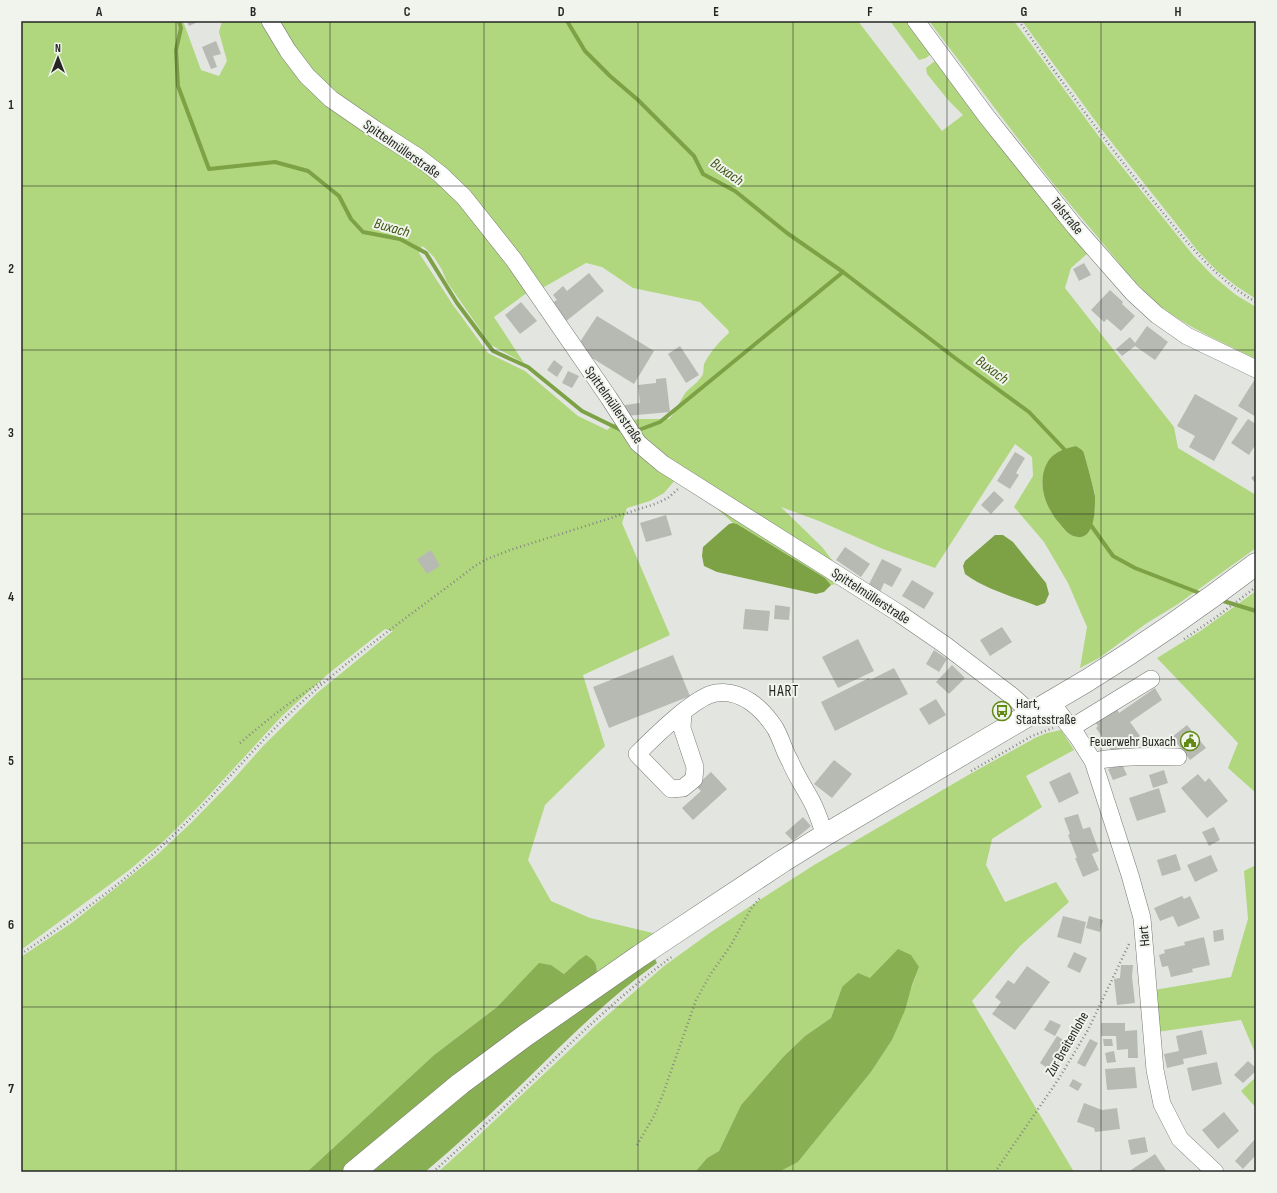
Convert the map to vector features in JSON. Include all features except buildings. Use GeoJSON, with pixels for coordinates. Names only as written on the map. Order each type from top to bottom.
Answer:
{"type":"FeatureCollection","features":[{"type":"Feature","properties":{"kind":"main road"},"geometry":{"type":"LineString","coordinates":[[354,1172],[460,1084],[526,1034],[641,955],[825,835],[1032,713],[1128,654],[1194,610],[1239,588],[1256,564]]}},
{"type":"Feature","properties":{"kind":"street","name":"Spittelmüllerstraße"},"geometry":{"type":"LineString","coordinates":[[270,21],[288,51],[308,76],[331,99],[418,157],[440,174],[464,197],[514,260],[609,398],[638,443],[663,464],[900,614],[945,645],[1032,713]]}},
{"type":"Feature","properties":{"kind":"street","name":"Talstraße"},"geometry":{"type":"LineString","coordinates":[[916,21],[987,116],[1075,227],[1144,304],[1187,336],[1256,369]]}},
{"type":"Feature","properties":{"kind":"street"},"geometry":{"type":"LineString","coordinates":[[1068,724],[1151,679]]}},
{"type":"Feature","properties":{"kind":"street"},"geometry":{"type":"LineString","coordinates":[[683,713],[699,700],[716,693],[734,694],[749,700],[765,714],[775,729],[790,763],[813,804],[825,835]]}},
{"type":"Feature","properties":{"kind":"street","name":"Hart"},"geometry":{"type":"LineString","coordinates":[[1050,701],[1068,724],[1093,761],[1130,875],[1142,918],[1155,1070],[1162,1104],[1180,1139],[1215,1172]]}},
{"type":"Feature","properties":{"kind":"street"},"geometry":{"type":"LineString","coordinates":[[1093,761],[1108,758],[1142,756],[1178,757]]}},
{"type":"Feature","properties":{"kind":"path"},"geometry":{"type":"LineString","coordinates":[[1019,21],[1120,160],[1195,253],[1217,274],[1243,295],[1256,302]]}},
{"type":"Feature","properties":{"kind":"path"},"geometry":{"type":"LineString","coordinates":[[240,743],[270,717],[297,697],[329,677],[485,560],[529,543],[655,504],[668,498],[677,490],[685,477]]}},
{"type":"Feature","properties":{"kind":"path"},"geometry":{"type":"LineString","coordinates":[[1215,618],[1239,588],[1256,587]]}},
{"type":"Feature","properties":{"kind":"path"},"geometry":{"type":"LineString","coordinates":[[21,954],[101,896],[149,858],[199,810],[286,717],[329,677]]}},
{"type":"Feature","properties":{"kind":"path"},"geometry":{"type":"LineString","coordinates":[[966,774],[1032,736],[1068,724]]}},
{"type":"Feature","properties":{"kind":"path"},"geometry":{"type":"LineString","coordinates":[[637,1145],[654,1116],[663,1094],[696,1000],[710,975],[731,945],[752,908],[762,896],[754,900]]}},
{"type":"Feature","properties":{"kind":"path","name":"Zur Breitenlohe"},"geometry":{"type":"LineString","coordinates":[[995,1172],[1058,1080],[1088,1030],[1142,918]]}},
{"type":"Feature","properties":{"kind":"path"},"geometry":{"type":"LineString","coordinates":[[432,1172],[488,1122],[580,1033],[634,986],[674,956]]}},
{"type":"Feature","properties":{"kind":"shaded area"},"geometry":{"type":"Polygon","coordinates":[[[21,21],[183,21],[201,70],[219,76],[227,61],[219,32],[222,21],[858,21],[942,131],[963,115],[949,101],[927,74],[926,68],[936,60],[1031,183],[1088,253],[1071,268],[1065,288],[1174,427],[1178,448],[1256,495],[1256,548],[1099,658],[1080,668],[1087,627],[1068,583],[1044,542],[1014,507],[1033,476],[1032,457],[1015,444],[935,568],[883,549],[819,521],[781,507],[822,547],[843,574],[837,584],[831,585],[825,578],[733,523],[711,503],[676,479],[664,493],[650,501],[627,508],[622,523],[670,635],[583,675],[605,746],[545,805],[528,860],[551,901],[590,918],[657,934],[597,977],[596,964],[586,956],[579,960],[564,974],[551,965],[539,964],[497,1007],[434,1055],[307,1172],[21,1172],[21,957],[73,922],[157,855],[191,823],[264,745],[317,693],[393,631],[385,629],[328,674],[282,716],[199,806],[165,840],[128,871],[21,950],[21,21]],[[292,51],[285,53],[303,77],[324,98],[339,111],[413,159],[437,177],[451,190],[487,232],[531,292],[528,292],[494,317],[524,363],[491,345],[447,282],[434,257],[422,246],[419,253],[453,305],[488,353],[525,371],[578,416],[607,430],[618,421],[669,419],[686,392],[703,374],[704,363],[710,354],[729,333],[728,330],[700,302],[633,288],[602,267],[586,263],[539,290],[495,228],[458,185],[430,161],[357,113],[329,91],[319,82],[292,51]],[[1076,446],[1059,452],[1051,457],[1043,472],[1042,480],[1044,496],[1055,518],[1069,534],[1081,537],[1086,535],[1093,523],[1095,495],[1083,451],[1076,446]]]}},
{"type":"Feature","properties":{"kind":"shaded area"},"geometry":{"type":"Polygon","coordinates":[[[890,21],[906,21],[931,54],[926,58],[919,60],[890,21]]]}},
{"type":"Feature","properties":{"kind":"shaded area"},"geometry":{"type":"Polygon","coordinates":[[[929,21],[1014,21],[1111,153],[1193,255],[1213,276],[1236,295],[1256,307],[1256,359],[1178,319],[1158,304],[1139,286],[1121,266],[1011,130],[929,21]]]}},
{"type":"Feature","properties":{"kind":"shaded area"},"geometry":{"type":"Polygon","coordinates":[[[1022,21],[1256,21],[1256,299],[1236,286],[1216,270],[1197,250],[1105,134],[1022,21]]]}},
{"type":"Feature","properties":{"kind":"shaded area"},"geometry":{"type":"Polygon","coordinates":[[[1076,446],[1083,451],[1095,496],[1093,524],[1086,535],[1081,537],[1069,534],[1055,518],[1044,496],[1042,480],[1043,472],[1051,457],[1067,448],[1076,446]]]}},
{"type":"Feature","properties":{"kind":"shaded area"},"geometry":{"type":"Polygon","coordinates":[[[733,523],[825,578],[831,585],[824,592],[816,594],[717,572],[704,566],[702,556],[703,547],[729,524],[733,523]]]}},
{"type":"Feature","properties":{"kind":"shaded area"},"geometry":{"type":"Polygon","coordinates":[[[995,535],[1003,535],[1013,542],[1046,583],[1049,594],[1045,603],[1037,606],[1009,596],[981,584],[965,574],[963,566],[965,561],[995,535]]]}},
{"type":"Feature","properties":{"kind":"shaded area"},"geometry":{"type":"Polygon","coordinates":[[[1256,591],[1256,793],[1228,768],[1238,743],[1157,658],[1199,632],[1256,591]]]}},
{"type":"Feature","properties":{"kind":"shaded area"},"geometry":{"type":"Polygon","coordinates":[[[1061,730],[1074,750],[1026,776],[1042,807],[992,839],[986,865],[1005,902],[1056,882],[1069,902],[1020,946],[972,1001],[1074,1172],[779,1172],[798,1162],[871,1072],[892,1040],[919,967],[842,987],[831,1018],[805,1036],[784,1056],[741,1105],[719,1151],[707,1158],[695,1172],[438,1172],[595,1026],[664,966],[711,932],[814,865],[970,774],[1035,738],[1047,733],[1061,730]]]}},
{"type":"Feature","properties":{"kind":"shaded area"},"geometry":{"type":"Polygon","coordinates":[[[1256,865],[1256,1055],[1241,1020],[1157,1032],[1154,990],[1231,977],[1248,919],[1244,871],[1256,865]]]}},
{"type":"Feature","properties":{"kind":"shaded area"},"geometry":{"type":"Polygon","coordinates":[[[898,949],[911,955],[919,967],[905,1010],[892,1040],[871,1072],[798,1162],[779,1172],[695,1172],[707,1158],[719,1151],[741,1105],[784,1056],[805,1036],[831,1018],[842,987],[858,973],[870,978],[898,949]]]}},
{"type":"Feature","properties":{"kind":"shaded area"},"geometry":{"type":"Polygon","coordinates":[[[586,955],[596,964],[597,977],[344,1172],[307,1172],[434,1055],[497,1007],[539,963],[551,965],[564,974],[586,955]]]}},
{"type":"Feature","properties":{"kind":"shaded area"},"geometry":{"type":"Polygon","coordinates":[[[653,955],[657,963],[604,1006],[486,1118],[425,1172],[362,1172],[428,1117],[653,955]]]}},
{"type":"Feature","properties":{"kind":"shaded area"},"geometry":{"type":"Polygon","coordinates":[[[1256,1077],[1256,1108],[1241,1091],[1256,1077]]]}},
{"type":"Feature","properties":{"kind":"waterway","name":"Buxach"},"geometry":{"type":"LineString","coordinates":[[179,21],[181,28],[176,50],[178,86],[209,169],[275,162],[308,171],[339,196],[351,219],[363,232],[400,239],[426,253],[457,303],[493,351],[528,367],[582,411],[623,431]]}},
{"type":"Feature","properties":{"kind":"waterway","name":"Buxach"},"geometry":{"type":"LineString","coordinates":[[567,21],[585,51],[610,76],[638,100],[694,156],[703,174],[735,191],[787,233],[843,272],[955,358],[1029,412],[1064,449],[1065,452]]}},
{"type":"Feature","properties":{"kind":"waterway","name":"Buxach"},"geometry":{"type":"LineString","coordinates":[[636,431],[660,422],[843,272]]}},
{"type":"Feature","properties":{"kind":"waterway","name":"Buxach"},"geometry":{"type":"LineString","coordinates":[[1090,524],[1113,556],[1135,568],[1202,594]]}},
{"type":"Feature","properties":{"kind":"waterway","name":"Buxach"},"geometry":{"type":"LineString","coordinates":[[1220,600],[1256,611]]}},
{"type":"Feature","properties":{"kind":"place","name":"Hart, Staatsstraße"},"geometry":{"type":"Point","coordinates":[1002,711]}},
{"type":"Feature","properties":{"kind":"place","name":"Feuerwehr Buxach"},"geometry":{"type":"Point","coordinates":[1190,741]}},
{"type":"Feature","properties":{"kind":"district","name":"HART"},"geometry":{"type":"Point","coordinates":[784,691]}}]}
